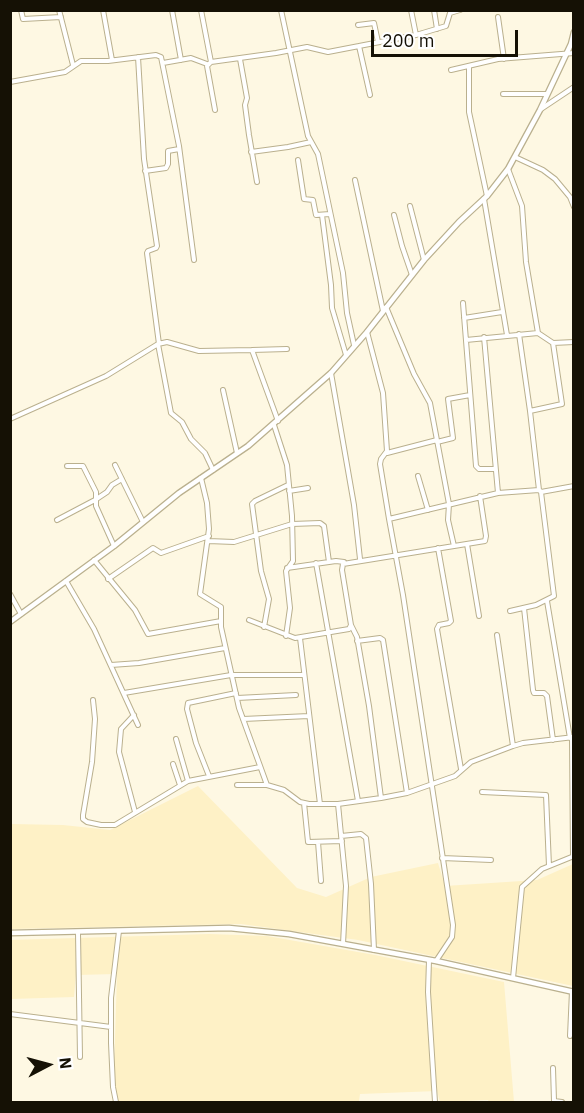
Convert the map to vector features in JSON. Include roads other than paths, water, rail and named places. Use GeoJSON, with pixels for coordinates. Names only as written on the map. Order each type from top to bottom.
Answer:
{"type":"FeatureCollection","features":[{"type":"Feature","properties":{"kind":"street"},"geometry":{"type":"LineString","coordinates":[[21,10],[23,19],[61,17]]}},
{"type":"Feature","properties":{"kind":"street"},"geometry":{"type":"LineString","coordinates":[[59,10],[74,66]]}},
{"type":"Feature","properties":{"kind":"street"},"geometry":{"type":"LineString","coordinates":[[103,10],[112,60]]}},
{"type":"Feature","properties":{"kind":"street"},"geometry":{"type":"LineString","coordinates":[[172,10],[181,60]]}},
{"type":"Feature","properties":{"kind":"street"},"geometry":{"type":"LineString","coordinates":[[201,10],[215,110]]}},
{"type":"Feature","properties":{"kind":"street"},"geometry":{"type":"LineString","coordinates":[[281,10],[311,142],[318,154],[354,345]]}},
{"type":"Feature","properties":{"kind":"street"},"geometry":{"type":"LineString","coordinates":[[411,10],[416,34]]}},
{"type":"Feature","properties":{"kind":"street"},"geometry":{"type":"LineString","coordinates":[[434,10],[437,28]]}},
{"type":"Feature","properties":{"kind":"street"},"geometry":{"type":"LineString","coordinates":[[163,63],[193,58],[209,63],[291,51],[307,46],[328,52],[416,34],[447,25],[450,13],[460,10]]}},
{"type":"Feature","properties":{"kind":"street"},"geometry":{"type":"LineString","coordinates":[[498,17],[504,59]]}},
{"type":"Feature","properties":{"kind":"street"},"geometry":{"type":"LineString","coordinates":[[358,26],[374,23],[378,42]]}},
{"type":"Feature","properties":{"kind":"street"},"geometry":{"type":"LineString","coordinates":[[10,622],[276,423],[331,373],[424,260],[485,198],[508,170],[566,55],[573,32]]}},
{"type":"Feature","properties":{"kind":"street"},"geometry":{"type":"LineString","coordinates":[[359,46],[370,95]]}},
{"type":"Feature","properties":{"kind":"street"},"geometry":{"type":"LineString","coordinates":[[451,70],[504,59],[573,53]]}},
{"type":"Feature","properties":{"kind":"street"},"geometry":{"type":"LineString","coordinates":[[10,82],[58,75],[81,61],[158,55],[161,57],[179,149],[194,260]]}},
{"type":"Feature","properties":{"kind":"street"},"geometry":{"type":"LineString","coordinates":[[138,57],[145,171],[157,246],[148,250],[147,254],[171,412],[182,422],[191,439],[205,453],[213,470]]}},
{"type":"Feature","properties":{"kind":"street"},"geometry":{"type":"LineString","coordinates":[[240,58],[247,98],[245,109],[257,182]]}},
{"type":"Feature","properties":{"kind":"street"},"geometry":{"type":"LineString","coordinates":[[469,66],[469,112],[507,335]]}},
{"type":"Feature","properties":{"kind":"street"},"geometry":{"type":"LineString","coordinates":[[540,110],[573,87]]}},
{"type":"Feature","properties":{"kind":"street"},"geometry":{"type":"LineString","coordinates":[[502,94],[547,94]]}},
{"type":"Feature","properties":{"kind":"street"},"geometry":{"type":"LineString","coordinates":[[251,152],[311,142]]}},
{"type":"Feature","properties":{"kind":"street"},"geometry":{"type":"LineString","coordinates":[[145,171],[166,168],[168,152],[179,149]]}},
{"type":"Feature","properties":{"kind":"street"},"geometry":{"type":"LineString","coordinates":[[515,157],[543,170],[555,180],[570,197],[573,207]]}},
{"type":"Feature","properties":{"kind":"street"},"geometry":{"type":"LineString","coordinates":[[298,160],[304,199],[313,200],[316,215],[330,214]]}},
{"type":"Feature","properties":{"kind":"street"},"geometry":{"type":"LineString","coordinates":[[508,170],[522,206],[526,262],[538,333]]}},
{"type":"Feature","properties":{"kind":"street"},"geometry":{"type":"LineString","coordinates":[[355,180],[385,309],[414,374],[430,403],[449,504],[448,520],[454,546]]}},
{"type":"Feature","properties":{"kind":"street"},"geometry":{"type":"LineString","coordinates":[[410,206],[424,260]]}},
{"type":"Feature","properties":{"kind":"street"},"geometry":{"type":"LineString","coordinates":[[322,215],[332,285],[332,308],[346,354]]}},
{"type":"Feature","properties":{"kind":"street"},"geometry":{"type":"LineString","coordinates":[[394,215],[412,275]]}},
{"type":"Feature","properties":{"kind":"street"},"geometry":{"type":"LineString","coordinates":[[462,303],[477,468],[479,470],[495,469]]}},
{"type":"Feature","properties":{"kind":"street"},"geometry":{"type":"LineString","coordinates":[[464,318],[502,312]]}},
{"type":"Feature","properties":{"kind":"street"},"geometry":{"type":"LineString","coordinates":[[367,332],[383,393],[387,453]]}},
{"type":"Feature","properties":{"kind":"street"},"geometry":{"type":"LineString","coordinates":[[466,340],[538,333],[553,344],[573,342]]}},
{"type":"Feature","properties":{"kind":"street"},"geometry":{"type":"LineString","coordinates":[[510,611],[547,601],[555,595],[519,334]]}},
{"type":"Feature","properties":{"kind":"street"},"geometry":{"type":"LineString","coordinates":[[484,337],[498,493]]}},
{"type":"Feature","properties":{"kind":"street"},"geometry":{"type":"LineString","coordinates":[[10,419],[106,376],[159,344],[172,343],[199,351],[287,349]]}},
{"type":"Feature","properties":{"kind":"street"},"geometry":{"type":"LineString","coordinates":[[530,411],[562,404],[553,344]]}},
{"type":"Feature","properties":{"kind":"street"},"geometry":{"type":"LineString","coordinates":[[252,350],[287,465],[293,561],[286,568]]}},
{"type":"Feature","properties":{"kind":"street"},"geometry":{"type":"LineString","coordinates":[[331,373],[354,505],[360,559]]}},
{"type":"Feature","properties":{"kind":"street"},"geometry":{"type":"LineString","coordinates":[[223,390],[237,453]]}},
{"type":"Feature","properties":{"kind":"street"},"geometry":{"type":"LineString","coordinates":[[436,962],[452,937],[453,929],[381,459],[387,453],[453,438],[448,398],[470,395]]}},
{"type":"Feature","properties":{"kind":"street"},"geometry":{"type":"LineString","coordinates":[[116,465],[143,522]]}},
{"type":"Feature","properties":{"kind":"street"},"geometry":{"type":"LineString","coordinates":[[67,466],[83,466],[96,492],[95,500],[114,546]]}},
{"type":"Feature","properties":{"kind":"street"},"geometry":{"type":"LineString","coordinates":[[418,476],[428,510]]}},
{"type":"Feature","properties":{"kind":"street"},"geometry":{"type":"LineString","coordinates":[[201,478],[207,503],[208,539],[200,594],[220,605],[220,621],[236,695],[267,785]]}},
{"type":"Feature","properties":{"kind":"street"},"geometry":{"type":"LineString","coordinates":[[57,520],[95,500],[122,479]]}},
{"type":"Feature","properties":{"kind":"street"},"geometry":{"type":"LineString","coordinates":[[264,627],[269,599],[261,571],[253,502],[288,485]]}},
{"type":"Feature","properties":{"kind":"street"},"geometry":{"type":"LineString","coordinates":[[389,519],[480,496],[573,486]]}},
{"type":"Feature","properties":{"kind":"street"},"geometry":{"type":"LineString","coordinates":[[289,491],[308,488]]}},
{"type":"Feature","properties":{"kind":"street"},"geometry":{"type":"LineString","coordinates":[[286,568],[316,563],[345,562],[467,544],[486,539],[480,496]]}},
{"type":"Feature","properties":{"kind":"street"},"geometry":{"type":"LineString","coordinates":[[108,579],[153,548],[161,553],[208,539],[234,542],[292,524],[322,524],[329,562]]}},
{"type":"Feature","properties":{"kind":"street"},"geometry":{"type":"LineString","coordinates":[[467,544],[479,616]]}},
{"type":"Feature","properties":{"kind":"street"},"geometry":{"type":"LineString","coordinates":[[438,548],[451,621],[439,625],[437,629],[461,769]]}},
{"type":"Feature","properties":{"kind":"street"},"geometry":{"type":"LineString","coordinates":[[94,560],[135,610],[147,633],[220,621]]}},
{"type":"Feature","properties":{"kind":"street"},"geometry":{"type":"LineString","coordinates":[[345,562],[342,570],[375,744],[381,798]]}},
{"type":"Feature","properties":{"kind":"street"},"geometry":{"type":"LineString","coordinates":[[316,563],[358,801]]}},
{"type":"Feature","properties":{"kind":"street"},"geometry":{"type":"LineString","coordinates":[[286,568],[290,608],[286,636]]}},
{"type":"Feature","properties":{"kind":"street"},"geometry":{"type":"LineString","coordinates":[[66,581],[94,630],[138,725]]}},
{"type":"Feature","properties":{"kind":"street"},"geometry":{"type":"LineString","coordinates":[[10,594],[21,614]]}},
{"type":"Feature","properties":{"kind":"street"},"geometry":{"type":"LineString","coordinates":[[513,978],[522,887],[539,870],[573,856],[572,738],[547,601]]}},
{"type":"Feature","properties":{"kind":"street"},"geometry":{"type":"LineString","coordinates":[[524,608],[532,690],[534,693],[544,693],[547,696],[554,740]]}},
{"type":"Feature","properties":{"kind":"street"},"geometry":{"type":"LineString","coordinates":[[249,620],[286,636],[300,638],[349,629],[351,625]]}},
{"type":"Feature","properties":{"kind":"street"},"geometry":{"type":"LineString","coordinates":[[497,635],[513,746]]}},
{"type":"Feature","properties":{"kind":"street"},"geometry":{"type":"LineString","coordinates":[[300,638],[320,804]]}},
{"type":"Feature","properties":{"kind":"street"},"geometry":{"type":"LineString","coordinates":[[357,641],[380,638],[383,640],[406,792]]}},
{"type":"Feature","properties":{"kind":"street"},"geometry":{"type":"LineString","coordinates":[[111,665],[140,663],[225,648]]}},
{"type":"Feature","properties":{"kind":"street"},"geometry":{"type":"LineString","coordinates":[[124,693],[231,675],[304,675]]}},
{"type":"Feature","properties":{"kind":"street"},"geometry":{"type":"LineString","coordinates":[[209,776],[196,743],[187,709],[188,703],[236,695],[296,695]]}},
{"type":"Feature","properties":{"kind":"street"},"geometry":{"type":"LineString","coordinates":[[93,700],[92,762],[83,819],[98,825],[115,825],[188,781],[260,767]]}},
{"type":"Feature","properties":{"kind":"street"},"geometry":{"type":"LineString","coordinates":[[134,715],[121,729],[122,742],[119,752],[135,812]]}},
{"type":"Feature","properties":{"kind":"street"},"geometry":{"type":"LineString","coordinates":[[243,719],[309,716]]}},
{"type":"Feature","properties":{"kind":"street"},"geometry":{"type":"LineString","coordinates":[[237,785],[267,785],[284,790],[304,803],[338,804],[381,798],[455,776],[471,762],[513,746],[572,738]]}},
{"type":"Feature","properties":{"kind":"street"},"geometry":{"type":"LineString","coordinates":[[176,739],[188,781]]}},
{"type":"Feature","properties":{"kind":"street"},"geometry":{"type":"LineString","coordinates":[[173,764],[180,785]]}},
{"type":"Feature","properties":{"kind":"street"},"geometry":{"type":"LineString","coordinates":[[482,792],[546,795],[549,866]]}},
{"type":"Feature","properties":{"kind":"street"},"geometry":{"type":"LineString","coordinates":[[304,803],[308,842],[341,839],[361,834],[366,838],[374,950]]}},
{"type":"Feature","properties":{"kind":"street"},"geometry":{"type":"LineString","coordinates":[[338,804],[346,886],[343,944]]}},
{"type":"Feature","properties":{"kind":"street"},"geometry":{"type":"LineString","coordinates":[[318,842],[321,881]]}},
{"type":"Feature","properties":{"kind":"street"},"geometry":{"type":"LineString","coordinates":[[441,858],[491,860]]}},
{"type":"Feature","properties":{"kind":"street"},"geometry":{"type":"LineString","coordinates":[[10,933],[229,928],[289,934],[429,960],[573,992],[570,1036]]}},
{"type":"Feature","properties":{"kind":"street"},"geometry":{"type":"LineString","coordinates":[[116,1102],[111,1066],[111,998],[118,931]]}},
{"type":"Feature","properties":{"kind":"street"},"geometry":{"type":"LineString","coordinates":[[78,933],[80,1057]]}},
{"type":"Feature","properties":{"kind":"street"},"geometry":{"type":"LineString","coordinates":[[429,960],[428,992],[435,1102]]}},
{"type":"Feature","properties":{"kind":"street"},"geometry":{"type":"LineString","coordinates":[[10,1014],[111,1027]]}},
{"type":"Feature","properties":{"kind":"street"},"geometry":{"type":"LineString","coordinates":[[553,1068],[554,1101],[562,1102]]}}]}
